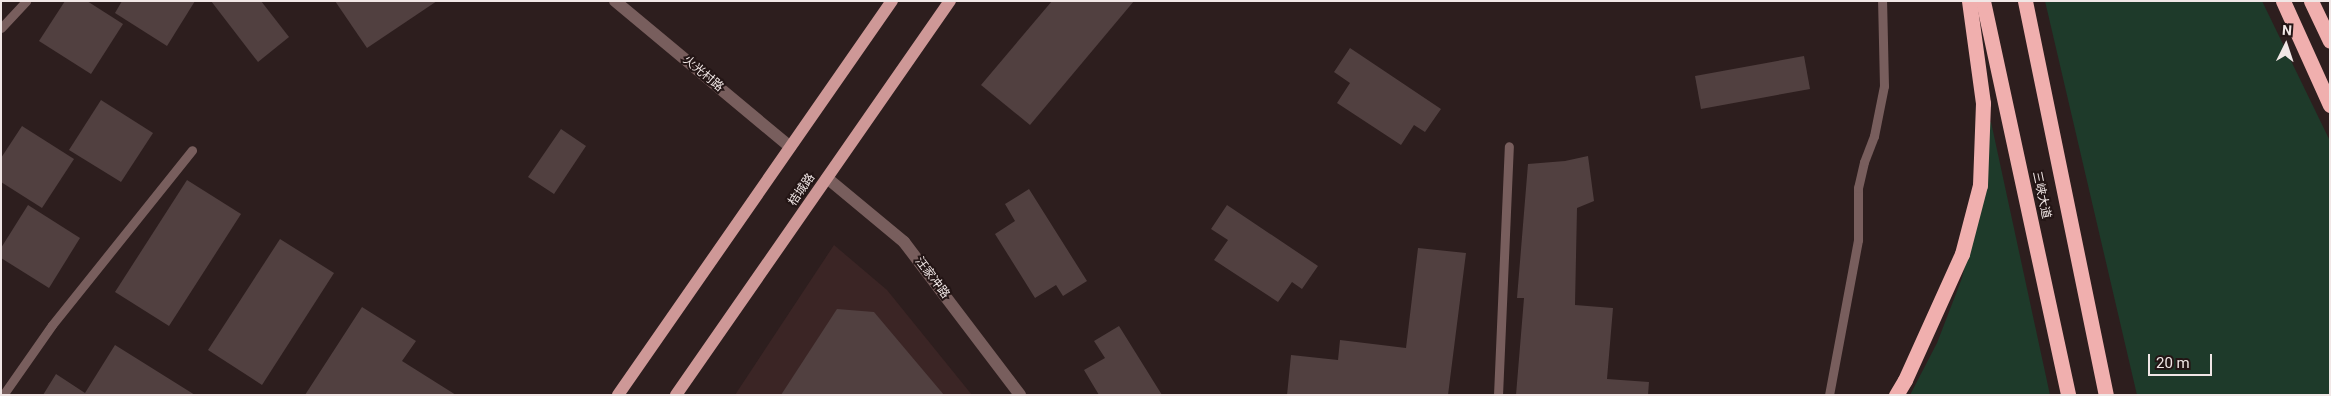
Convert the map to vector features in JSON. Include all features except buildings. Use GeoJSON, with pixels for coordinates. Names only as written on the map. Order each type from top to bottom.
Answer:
{"type":"FeatureCollection","features":[{"type":"Feature","properties":{"kind":"highway"},"geometry":{"type":"LineString","coordinates":[[1896,395],[1905,380],[1962,254],[1980,185],[1983,103],[1969,1]]}},
{"type":"Feature","properties":{"kind":"highway","name":"三峡大道"},"geometry":{"type":"LineString","coordinates":[[1984,1],[2068,395]]}},
{"type":"Feature","properties":{"kind":"highway","name":"三峡大道"},"geometry":{"type":"LineString","coordinates":[[2026,1],[2106,394]]}},
{"type":"Feature","properties":{"kind":"highway"},"geometry":{"type":"LineString","coordinates":[[2283,1],[2330,105]]}},
{"type":"Feature","properties":{"kind":"highway"},"geometry":{"type":"LineString","coordinates":[[2310,1],[2330,41]]}},
{"type":"Feature","properties":{"kind":"main road"},"geometry":{"type":"LineString","coordinates":[[618,395],[892,1]]}},
{"type":"Feature","properties":{"kind":"main road","name":"桔城路"},"geometry":{"type":"LineString","coordinates":[[676,395],[950,1]]}},
{"type":"Feature","properties":{"kind":"street","name":"火光村路"},"geometry":{"type":"LineString","coordinates":[[615,1],[790,147]]}},
{"type":"Feature","properties":{"kind":"street","name":"汪家冲路"},"geometry":{"type":"LineString","coordinates":[[827,178],[904,242],[1020,395]]}},
{"type":"Feature","properties":{"kind":"lane"},"geometry":{"type":"LineString","coordinates":[[1,28],[26,1]]}},
{"type":"Feature","properties":{"kind":"lane"},"geometry":{"type":"LineString","coordinates":[[1829,395],[1858,240],[1858,188],[1864,162],[1874,136],[1884,86],[1882,1]]}},
{"type":"Feature","properties":{"kind":"lane"},"geometry":{"type":"LineString","coordinates":[[1498,395],[1508,146]]}},
{"type":"Feature","properties":{"kind":"lane"},"geometry":{"type":"LineString","coordinates":[[3,395],[52,325],[192,150]]}},
{"type":"Feature","properties":{"kind":"shaded area"},"geometry":{"type":"Polygon","coordinates":[[[834,245],[887,290],[972,395],[735,395],[834,245]]]}},
{"type":"Feature","properties":{"kind":"green space"},"geometry":{"type":"Polygon","coordinates":[[[2045,1],[2262,1],[2330,141],[2330,395],[2137,395],[2045,1]]]}},
{"type":"Feature","properties":{"kind":"green space"},"geometry":{"type":"Polygon","coordinates":[[[1991,122],[2050,395],[1910,395],[1937,343],[1962,278],[1983,190],[1986,123],[1991,122]]]}}]}
